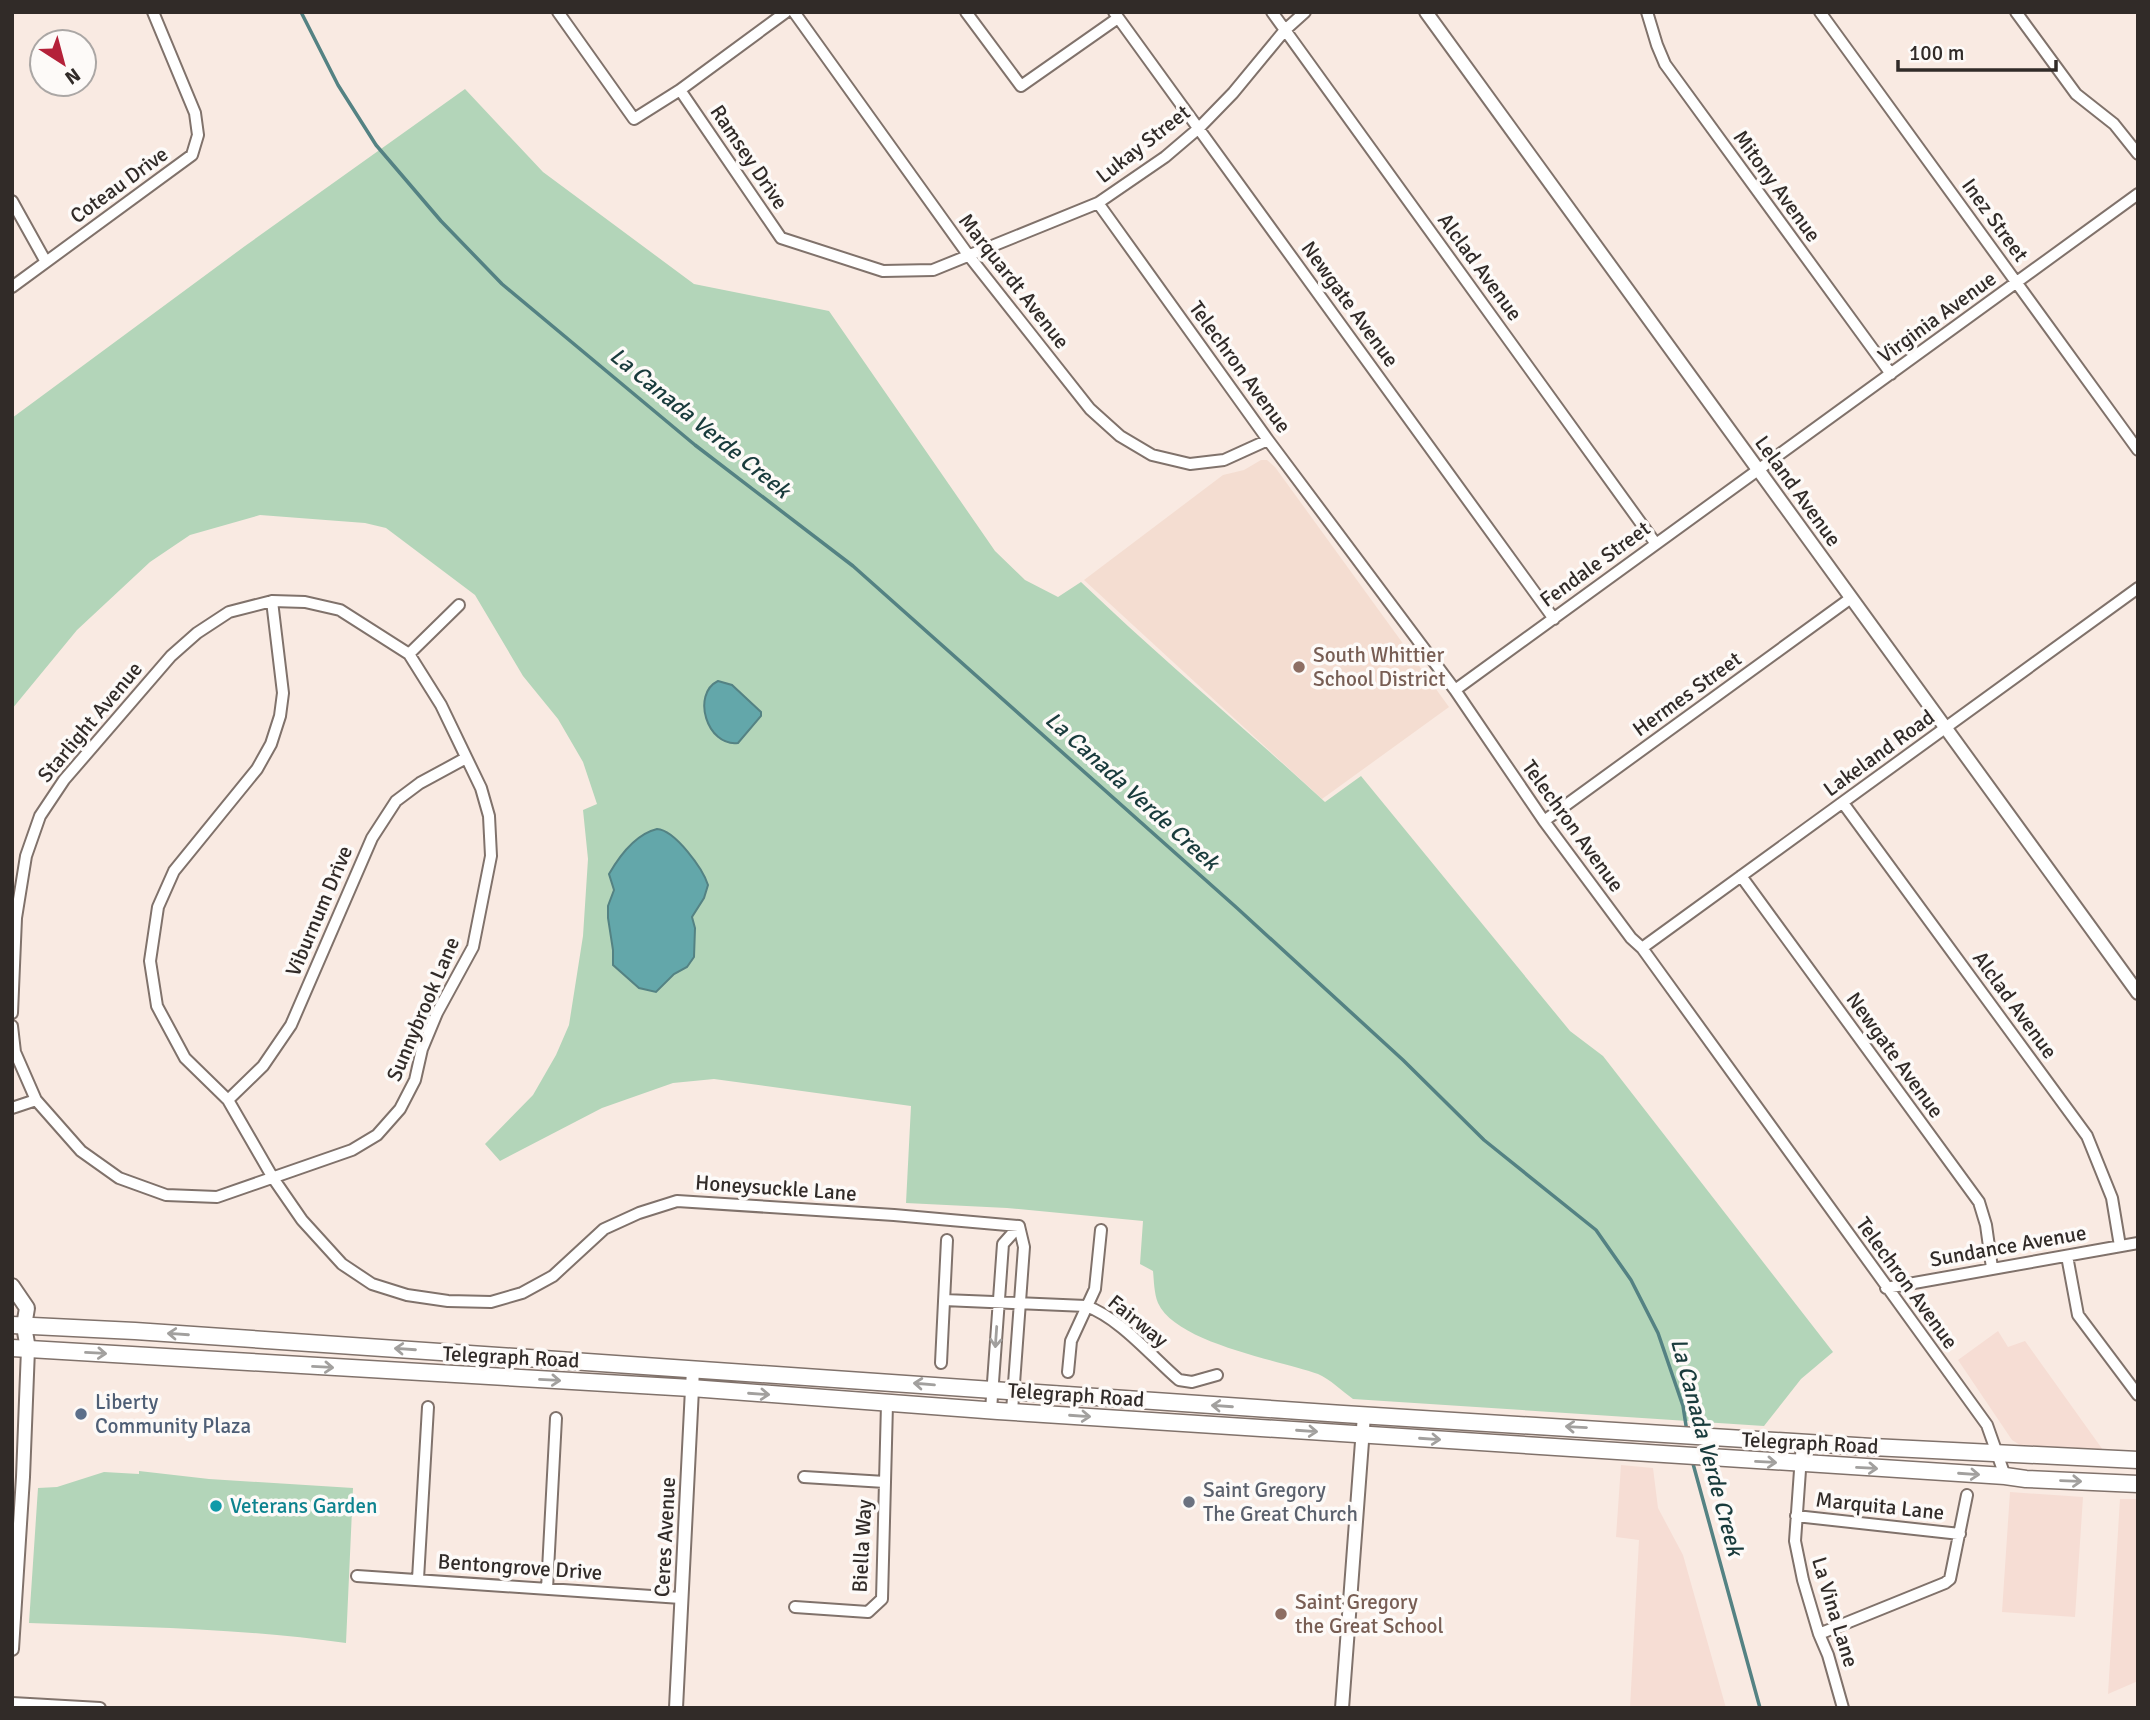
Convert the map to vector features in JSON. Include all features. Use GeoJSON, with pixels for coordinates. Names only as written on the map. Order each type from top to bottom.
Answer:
{"type":"FeatureCollection","features":[{"type":"Feature","properties":{"kind":"main road"},"geometry":{"type":"LineString","coordinates":[[12,1286],[27,1308],[18,1326]]}},
{"type":"Feature","properties":{"kind":"main road"},"geometry":{"type":"LineString","coordinates":[[12,1314],[18,1326],[20,1349]]}},
{"type":"Feature","properties":{"kind":"main road","name":"Telegraph Road"},"geometry":{"type":"LineString","coordinates":[[18,1326],[135,1331],[1364,1415],[1997,1454],[2138,1460]]}},
{"type":"Feature","properties":{"kind":"main road","name":"Telegraph Road"},"geometry":{"type":"LineString","coordinates":[[20,1349],[691,1388],[887,1404],[2026,1479],[2138,1484]]}},
{"type":"Feature","properties":{"kind":"street","name":"Coteau Drive"},"geometry":{"type":"LineString","coordinates":[[12,287],[192,155],[198,135],[195,113],[153,12]]}},
{"type":"Feature","properties":{"kind":"street"},"geometry":{"type":"LineString","coordinates":[[561,13],[634,119],[680,90],[786,12]]}},
{"type":"Feature","properties":{"kind":"street","name":"Marquardt Avenue"},"geometry":{"type":"LineString","coordinates":[[794,12],[969,256],[1090,410],[1120,436],[1152,455],[1190,464],[1224,460],[1268,440]]}},
{"type":"Feature","properties":{"kind":"street"},"geometry":{"type":"LineString","coordinates":[[966,12],[1021,86],[1116,15]]}},
{"type":"Feature","properties":{"kind":"street","name":"Alclad Avenue"},"geometry":{"type":"LineString","coordinates":[[1272,12],[1656,544]]}},
{"type":"Feature","properties":{"kind":"street","name":"Lukay Street"},"geometry":{"type":"LineString","coordinates":[[969,256],[1098,203],[1165,157],[1199,128],[1233,93],[1285,30],[1305,12]]}},
{"type":"Feature","properties":{"kind":"street","name":"Leland Avenue"},"geometry":{"type":"LineString","coordinates":[[1426,12],[2138,993]]}},
{"type":"Feature","properties":{"kind":"street","name":"Mitony Avenue"},"geometry":{"type":"LineString","coordinates":[[1647,12],[1657,45],[1672,74],[1891,374]]}},
{"type":"Feature","properties":{"kind":"street","name":"Inez Street"},"geometry":{"type":"LineString","coordinates":[[1820,12],[2138,450]]}},
{"type":"Feature","properties":{"kind":"street"},"geometry":{"type":"LineString","coordinates":[[2016,12],[2076,94],[2114,124],[2138,154]]}},
{"type":"Feature","properties":{"kind":"street","name":"Newgate Avenue"},"geometry":{"type":"LineString","coordinates":[[1116,15],[1554,619]]}},
{"type":"Feature","properties":{"kind":"street","name":"Ramsey Drive"},"geometry":{"type":"LineString","coordinates":[[680,90],[781,238],[883,271],[933,271],[969,256]]}},
{"type":"Feature","properties":{"kind":"street","name":"Virginia Avenue"},"geometry":{"type":"LineString","coordinates":[[1758,470],[2138,194]]}},
{"type":"Feature","properties":{"kind":"street"},"geometry":{"type":"LineString","coordinates":[[12,201],[46,262]]}},
{"type":"Feature","properties":{"kind":"street","name":"Telechron Avenue"},"geometry":{"type":"LineString","coordinates":[[1098,203],[1268,440],[1455,690],[1544,821],[1631,938],[1642,948],[1987,1425],[2005,1476]]}},
{"type":"Feature","properties":{"kind":"street","name":"Fendale Street"},"geometry":{"type":"LineString","coordinates":[[1455,690],[1758,470]]}},
{"type":"Feature","properties":{"kind":"street","name":"Lakeland Road"},"geometry":{"type":"LineString","coordinates":[[1642,948],[2138,588]]}},
{"type":"Feature","properties":{"kind":"street","name":"Hermes Street"},"geometry":{"type":"LineString","coordinates":[[1544,821],[1852,598]]}},
{"type":"Feature","properties":{"kind":"street","name":"Sunnybrook Lane"},"geometry":{"type":"LineString","coordinates":[[272,601],[305,602],[340,610],[409,654],[441,705],[481,788],[489,816],[491,856],[472,947],[437,1013],[422,1049],[415,1080],[400,1109],[377,1135],[352,1150],[272,1178]]}},
{"type":"Feature","properties":{"kind":"street","name":"Starlight Avenue"},"geometry":{"type":"LineString","coordinates":[[12,1013],[16,918],[26,856],[40,816],[64,780],[171,656],[229,612],[272,601]]}},
{"type":"Feature","properties":{"kind":"street","name":"Honeysuckle Lane"},"geometry":{"type":"LineString","coordinates":[[272,601],[283,693],[274,734],[257,769],[174,871],[158,907],[150,961],[158,1006],[185,1058],[228,1100],[272,1178],[302,1220],[342,1264],[372,1284],[407,1295],[448,1301],[491,1301],[522,1293],[553,1276],[604,1229],[677,1200],[1019,1226]]}},
{"type":"Feature","properties":{"kind":"street"},"geometry":{"type":"LineString","coordinates":[[409,654],[459,605]]}},
{"type":"Feature","properties":{"kind":"street","name":"Viburnum Drive"},"geometry":{"type":"LineString","coordinates":[[228,1100],[263,1066],[291,1024],[372,838],[396,801],[420,783],[466,758]]}},
{"type":"Feature","properties":{"kind":"street","name":"Alclad Avenue"},"geometry":{"type":"LineString","coordinates":[[1843,803],[2087,1136],[2112,1198],[2120,1246]]}},
{"type":"Feature","properties":{"kind":"street","name":"Newgate Avenue"},"geometry":{"type":"LineString","coordinates":[[1741,876],[1979,1202],[1986,1225],[1992,1268]]}},
{"type":"Feature","properties":{"kind":"street"},"geometry":{"type":"LineString","coordinates":[[12,1026],[15,1052],[36,1100],[81,1151],[119,1178],[166,1195],[218,1196],[272,1178]]}},
{"type":"Feature","properties":{"kind":"street"},"geometry":{"type":"LineString","coordinates":[[12,1108],[36,1100]]}},
{"type":"Feature","properties":{"kind":"street"},"geometry":{"type":"LineString","coordinates":[[990,1410],[1003,1244],[1019,1226]]}},
{"type":"Feature","properties":{"kind":"street"},"geometry":{"type":"LineString","coordinates":[[1012,1411],[1024,1247],[1019,1226]]}},
{"type":"Feature","properties":{"kind":"street"},"geometry":{"type":"LineString","coordinates":[[1068,1372],[1071,1341],[1095,1289],[1101,1230]]}},
{"type":"Feature","properties":{"kind":"street"},"geometry":{"type":"LineString","coordinates":[[941,1363],[947,1240]]}},
{"type":"Feature","properties":{"kind":"street","name":"Sundance Avenue"},"geometry":{"type":"LineString","coordinates":[[1886,1288],[2138,1242]]}},
{"type":"Feature","properties":{"kind":"street"},"geometry":{"type":"LineString","coordinates":[[2067,1256],[2078,1315],[2138,1395]]}},
{"type":"Feature","properties":{"kind":"street","name":"Fairway"},"geometry":{"type":"LineString","coordinates":[[944,1300],[1087,1307],[1114,1322],[1179,1380],[1192,1382],[1217,1375]]}},
{"type":"Feature","properties":{"kind":"street"},"geometry":{"type":"LineString","coordinates":[[12,1649],[23,1477],[20,1349]]}},
{"type":"Feature","properties":{"kind":"street","name":"Ceres Avenue"},"geometry":{"type":"LineString","coordinates":[[676,1708],[693,1369]]}},
{"type":"Feature","properties":{"kind":"street","name":"Biella Way"},"geometry":{"type":"LineString","coordinates":[[795,1607],[868,1612],[882,1600],[887,1404]]}},
{"type":"Feature","properties":{"kind":"street"},"geometry":{"type":"LineString","coordinates":[[418,1579],[428,1407]]}},
{"type":"Feature","properties":{"kind":"street"},"geometry":{"type":"LineString","coordinates":[[1342,1708],[1364,1415]]}},
{"type":"Feature","properties":{"kind":"street"},"geometry":{"type":"LineString","coordinates":[[547,1589],[556,1418]]}},
{"type":"Feature","properties":{"kind":"street","name":"La Vina Lane"},"geometry":{"type":"LineString","coordinates":[[1802,1442],[1795,1541],[1819,1634],[1843,1708]]}},
{"type":"Feature","properties":{"kind":"street"},"geometry":{"type":"LineString","coordinates":[[804,1477],[885,1482]]}},
{"type":"Feature","properties":{"kind":"street"},"geometry":{"type":"LineString","coordinates":[[1819,1634],[1950,1579],[1967,1495]]}},
{"type":"Feature","properties":{"kind":"street","name":"Marquita Lane"},"geometry":{"type":"LineString","coordinates":[[1796,1516],[1960,1534]]}},
{"type":"Feature","properties":{"kind":"street","name":"Bentongrove Drive"},"geometry":{"type":"LineString","coordinates":[[356,1576],[681,1598]]}},
{"type":"Feature","properties":{"kind":"street"},"geometry":{"type":"LineString","coordinates":[[12,1703],[100,1708]]}},
{"type":"Feature","properties":{"kind":"shaded area","name":"South Whittier School District"},"geometry":{"type":"Polygon","coordinates":[[[1261,460],[1267,460],[1275,467],[1449,707],[1322,799],[1084,580],[1223,475],[1244,470],[1261,460]]]}},
{"type":"Feature","properties":{"kind":"shaded area"},"geometry":{"type":"Polygon","coordinates":[[[1998,1331],[2008,1347],[2025,1341],[2103,1450],[2020,1445],[2012,1440],[1958,1360],[1998,1331]]]}},
{"type":"Feature","properties":{"kind":"shaded area"},"geometry":{"type":"Polygon","coordinates":[[[1621,1465],[1653,1468],[1658,1508],[1683,1555],[1726,1708],[1630,1708],[1639,1540],[1616,1537],[1621,1465]]]}},
{"type":"Feature","properties":{"kind":"shaded area"},"geometry":{"type":"Polygon","coordinates":[[[2010,1492],[2083,1497],[2075,1617],[2002,1612],[2010,1492]]]}},
{"type":"Feature","properties":{"kind":"shaded area"},"geometry":{"type":"Polygon","coordinates":[[[2120,1499],[2138,1499],[2138,1681],[2108,1694],[2120,1499]]]}},
{"type":"Feature","properties":{"kind":"green space"},"geometry":{"type":"Polygon","coordinates":[[[465,89],[543,172],[694,284],[829,311],[995,551],[1025,580],[1058,597],[1081,582],[1325,802],[1361,776],[1570,1031],[1603,1056],[1833,1352],[1801,1379],[1764,1426],[1353,1399],[1318,1374],[1206,1339],[1168,1317],[1158,1303],[1153,1271],[1140,1264],[1143,1221],[1007,1208],[906,1203],[911,1106],[714,1079],[673,1083],[602,1108],[500,1161],[485,1144],[533,1095],[556,1055],[569,1025],[583,936],[588,859],[583,810],[597,804],[583,762],[558,719],[523,676],[475,595],[386,528],[365,523],[260,515],[190,535],[150,562],[77,630],[12,709],[12,418],[245,246],[465,89]]]}},
{"type":"Feature","properties":{"kind":"green space"},"geometry":{"type":"Polygon","coordinates":[[[139,1471],[209,1479],[353,1488],[346,1643],[227,1631],[29,1623],[38,1488],[57,1487],[104,1472],[139,1474],[139,1471]]]}},
{"type":"Feature","properties":{"kind":"water"},"geometry":{"type":"Polygon","coordinates":[[[718,681],[732,685],[761,712],[761,716],[738,743],[727,742],[718,737],[706,718],[705,697],[718,681]]]}},
{"type":"Feature","properties":{"kind":"water"},"geometry":{"type":"Polygon","coordinates":[[[657,829],[680,843],[708,885],[704,898],[692,917],[695,928],[694,957],[687,967],[674,974],[656,992],[639,988],[613,965],[608,906],[614,890],[609,874],[613,867],[635,840],[657,829]]]}},
{"type":"Feature","properties":{"kind":"waterway","name":"La Canada Verde Creek"},"geometry":{"type":"LineString","coordinates":[[301,12],[338,85],[376,145],[441,221],[502,284],[695,445],[853,566],[1237,908],[1403,1060],[1484,1140],[1596,1230],[1631,1280],[1658,1333],[1683,1406],[1687,1432]]}},
{"type":"Feature","properties":{"kind":"waterway","name":"La Canada Verde Creek"},"geometry":{"type":"LineString","coordinates":[[1692,1460],[1760,1708]]}},
{"type":"Feature","properties":{"kind":"place","name":"South Whittier School District"},"geometry":{"type":"Point","coordinates":[1299,667]}},
{"type":"Feature","properties":{"kind":"place","name":"Liberty Community Plaza"},"geometry":{"type":"Point","coordinates":[81,1414]}},
{"type":"Feature","properties":{"kind":"place","name":"Saint Gregory The Great Church"},"geometry":{"type":"Point","coordinates":[1189,1502]}},
{"type":"Feature","properties":{"kind":"place","name":"Veterans Garden"},"geometry":{"type":"Point","coordinates":[216,1506]}},
{"type":"Feature","properties":{"kind":"place","name":"Saint Gregory the Great School"},"geometry":{"type":"Point","coordinates":[1281,1614]}}]}
